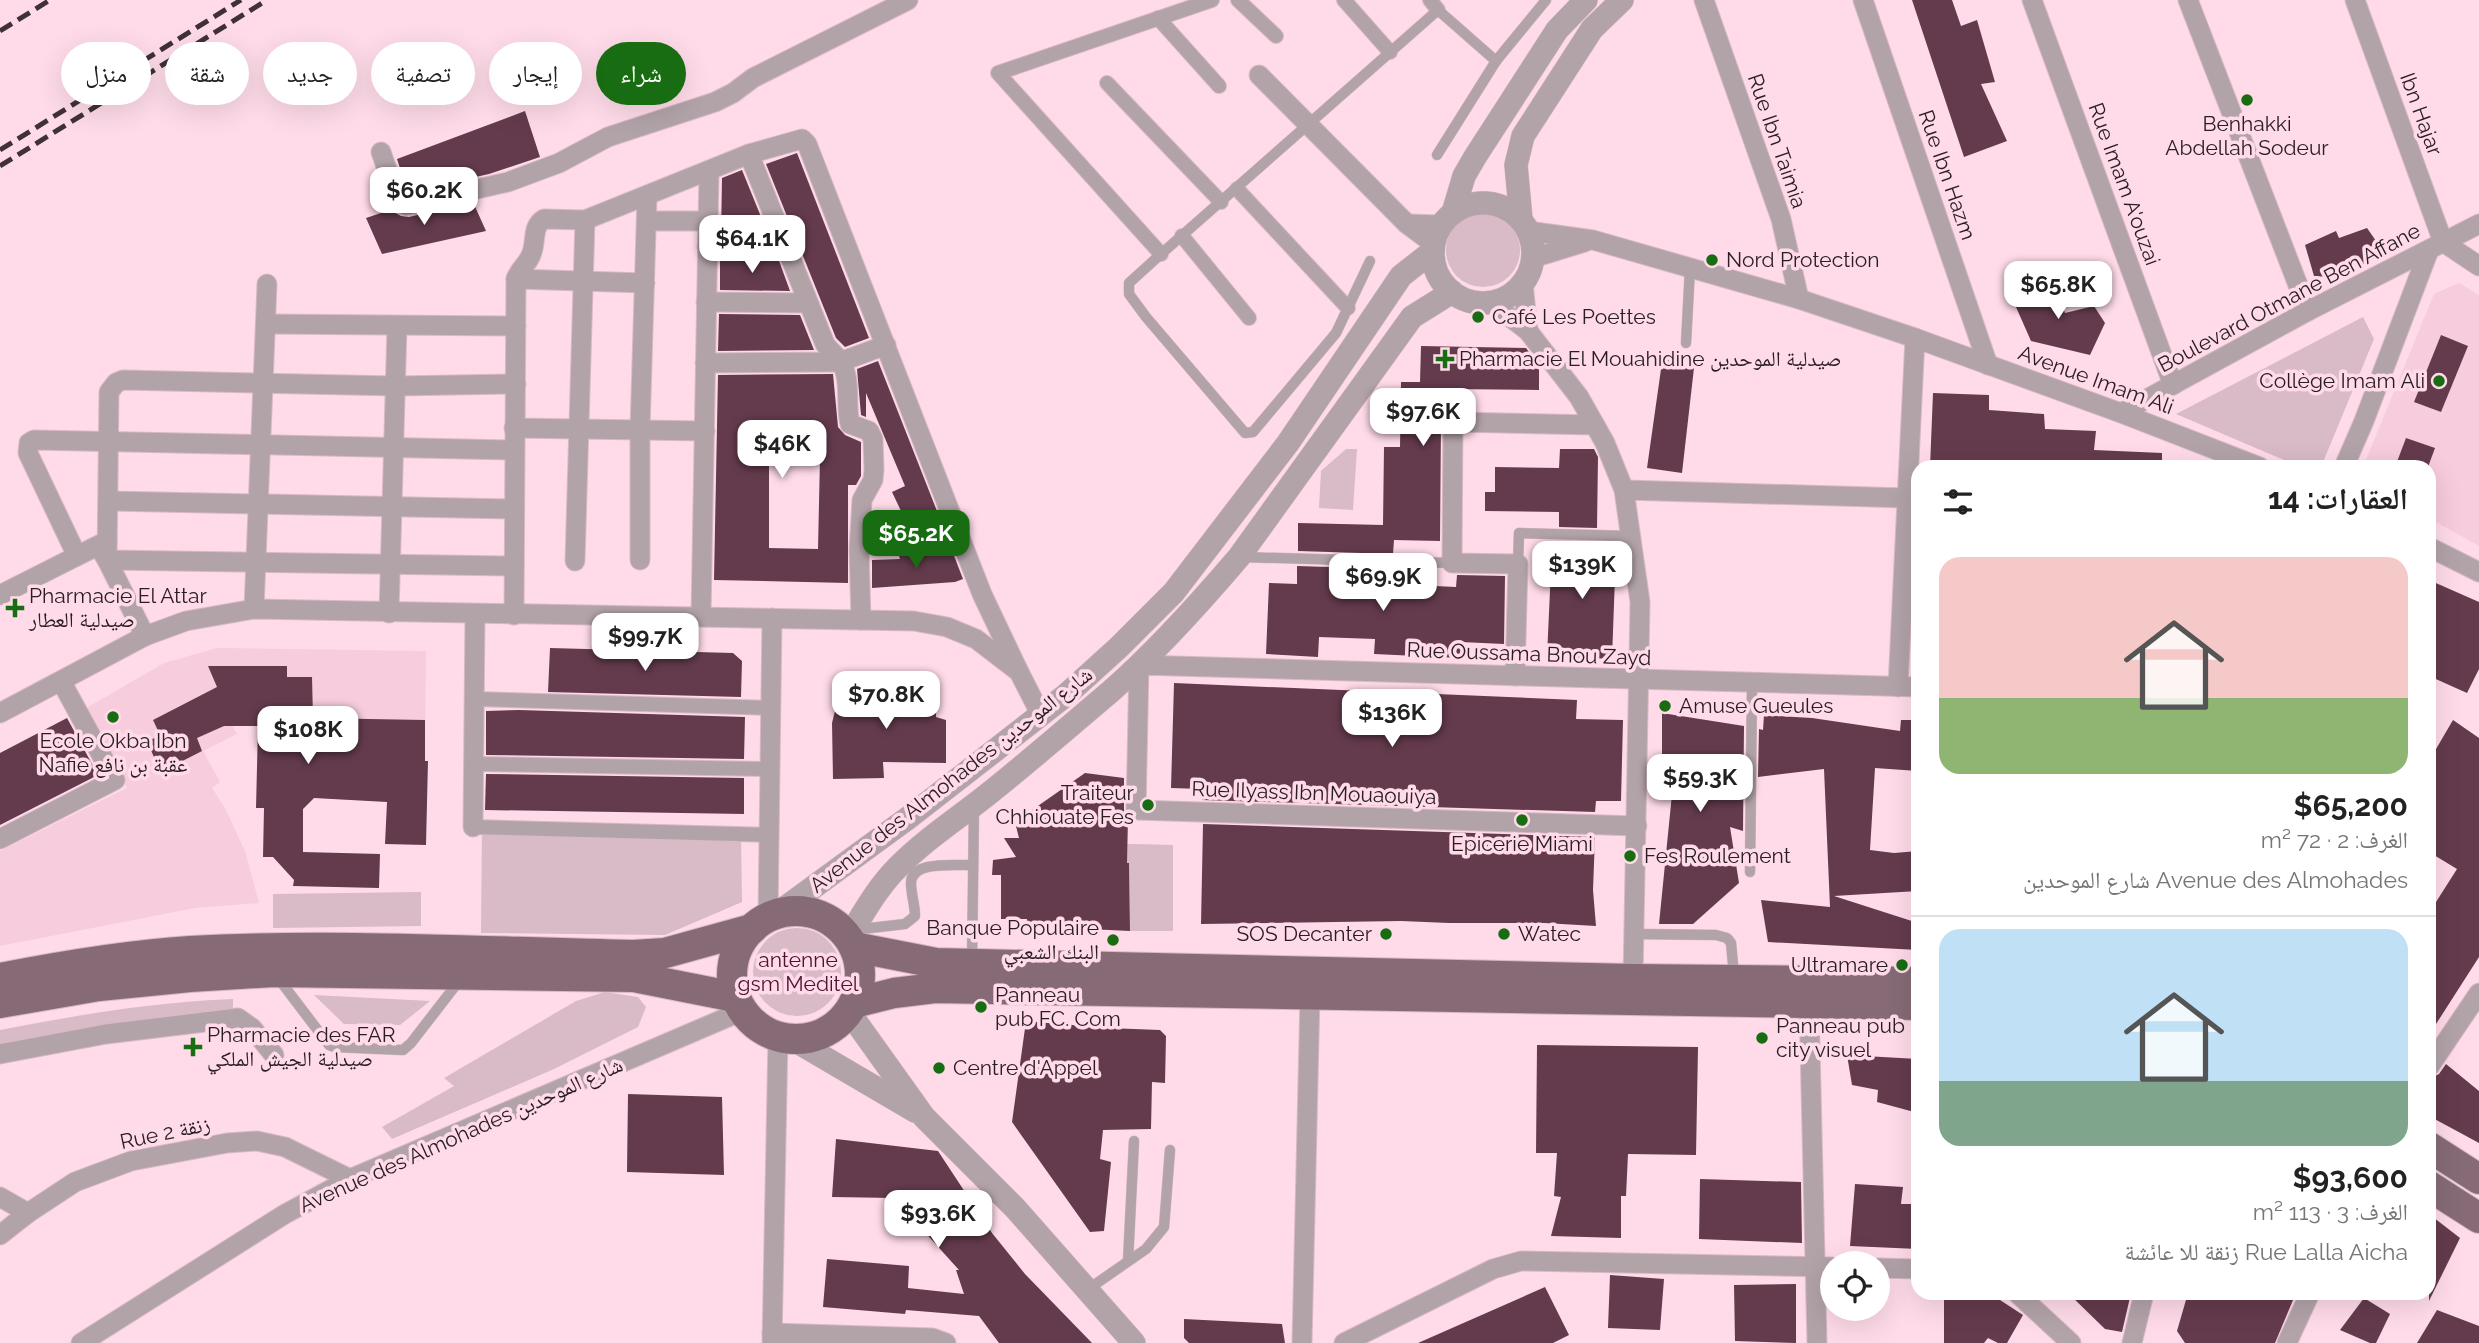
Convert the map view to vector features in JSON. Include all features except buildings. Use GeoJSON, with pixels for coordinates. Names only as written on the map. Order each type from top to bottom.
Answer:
{"type":"FeatureCollection","features":[{"type":"Feature","properties":{"kind":"main road"},"geometry":{"type":"LineString","coordinates":[[0,978],[188,951],[365,950],[633,955],[665,953],[791,911],[816,915],[852,938],[936,963],[1734,981],[1911,982]]}},
{"type":"Feature","properties":{"kind":"main road"},"geometry":{"type":"LineString","coordinates":[[766,920],[736,949],[732,973],[739,1004],[762,1030],[786,1038],[807,1039],[822,1034],[834,1027],[851,1008],[860,969],[852,938]]}},
{"type":"Feature","properties":{"kind":"main road"},"geometry":{"type":"LineString","coordinates":[[0,1003],[99,986],[190,976],[274,972],[635,977],[739,1004]]}},
{"type":"Feature","properties":{"kind":"main road"},"geometry":{"type":"LineString","coordinates":[[851,1008],[894,993],[935,988],[1911,1005]]}},
{"type":"Feature","properties":{"kind":"main road"},"geometry":{"type":"LineString","coordinates":[[2436,1151],[2479,1179]]}},
{"type":"Feature","properties":{"kind":"main road"},"geometry":{"type":"LineString","coordinates":[[2436,1190],[2479,1218]]}},
{"type":"Feature","properties":{"kind":"street"},"geometry":{"type":"LineString","coordinates":[[381,152],[398,201],[405,205],[508,181],[559,163],[608,137],[715,102],[765,71],[908,0]]}},
{"type":"Feature","properties":{"kind":"street"},"geometry":{"type":"LineString","coordinates":[[1161,254],[998,73],[1212,0]]}},
{"type":"Feature","properties":{"kind":"street"},"geometry":{"type":"LineString","coordinates":[[1238,0],[1276,36]]}},
{"type":"Feature","properties":{"kind":"street"},"geometry":{"type":"LineString","coordinates":[[1344,0],[1390,52]]}},
{"type":"Feature","properties":{"kind":"street"},"geometry":{"type":"LineString","coordinates":[[1586,0],[1557,30],[1475,157],[1440,233],[1435,266],[1441,280],[1452,292],[1464,299],[1477,302],[1503,299],[1523,283],[1530,272],[1533,258],[1524,225],[1516,165],[1523,136],[1592,29],[1622,0]]}},
{"type":"Feature","properties":{"kind":"street","name":"Rue Ibn Taimia"},"geometry":{"type":"LineString","coordinates":[[1704,0],[1781,219],[1799,299]]}},
{"type":"Feature","properties":{"kind":"street","name":"Rue Ibn Hazm"},"geometry":{"type":"LineString","coordinates":[[1863,0],[1988,365]]}},
{"type":"Feature","properties":{"kind":"street","name":"Rue Imam A'ouzai"},"geometry":{"type":"LineString","coordinates":[[2032,0],[2173,385]]}},
{"type":"Feature","properties":{"kind":"street"},"geometry":{"type":"LineString","coordinates":[[2188,0],[2308,311]]}},
{"type":"Feature","properties":{"kind":"street","name":"Ibn Hajar"},"geometry":{"type":"LineString","coordinates":[[2356,0],[2436,246]]}},
{"type":"Feature","properties":{"kind":"street"},"geometry":{"type":"LineString","coordinates":[[1158,19],[1219,86]]}},
{"type":"Feature","properties":{"kind":"street"},"geometry":{"type":"LineString","coordinates":[[1259,75],[1407,224],[1440,233]]}},
{"type":"Feature","properties":{"kind":"street"},"geometry":{"type":"LineString","coordinates":[[1107,83],[1221,202]]}},
{"type":"Feature","properties":{"kind":"street"},"geometry":{"type":"LineString","coordinates":[[513,615],[516,279],[518,272],[531,256],[536,226],[544,219],[585,220],[749,154],[799,139],[805,140],[982,594],[1041,715]]}},
{"type":"Feature","properties":{"kind":"street"},"geometry":{"type":"LineString","coordinates":[[749,154],[807,303],[825,344],[840,362],[845,379],[850,424],[869,431],[873,439],[873,480],[862,500],[859,550],[861,620]]}},
{"type":"Feature","properties":{"kind":"street"},"geometry":{"type":"LineString","coordinates":[[701,616],[709,171]]}},
{"type":"Feature","properties":{"kind":"street"},"geometry":{"type":"LineString","coordinates":[[1237,189],[1348,308]]}},
{"type":"Feature","properties":{"kind":"street"},"geometry":{"type":"LineString","coordinates":[[640,560],[640,430],[647,196]]}},
{"type":"Feature","properties":{"kind":"street"},"geometry":{"type":"LineString","coordinates":[[1440,233],[1466,206],[1480,203],[1495,204],[1509,210],[1524,225]]}},
{"type":"Feature","properties":{"kind":"street"},"geometry":{"type":"LineString","coordinates":[[575,562],[585,220]]}},
{"type":"Feature","properties":{"kind":"street"},"geometry":{"type":"LineString","coordinates":[[647,221],[708,221]]}},
{"type":"Feature","properties":{"kind":"street","name":"Boulevard Otmane Ben Affane"},"geometry":{"type":"LineString","coordinates":[[2121,413],[2308,311],[2479,224]]}},
{"type":"Feature","properties":{"kind":"street","name":"Avenue Imam Ali"},"geometry":{"type":"LineString","coordinates":[[1524,225],[1593,240],[1799,299],[1915,338],[2242,460]]}},
{"type":"Feature","properties":{"kind":"street","name":"Avenue des Almohades شارع الموحدين"},"geometry":{"type":"LineString","coordinates":[[766,920],[908,818],[1041,715],[1118,648],[1174,592],[1288,443],[1401,276],[1440,233]]}},
{"type":"Feature","properties":{"kind":"street"},"geometry":{"type":"LineString","coordinates":[[1182,236],[1248,318]]}},
{"type":"Feature","properties":{"kind":"street"},"geometry":{"type":"LineString","coordinates":[[1533,258],[1593,240]]}},
{"type":"Feature","properties":{"kind":"street"},"geometry":{"type":"LineString","coordinates":[[707,247],[784,246]]}},
{"type":"Feature","properties":{"kind":"street"},"geometry":{"type":"LineString","coordinates":[[2347,460],[2436,246],[2479,266]]}},
{"type":"Feature","properties":{"kind":"street"},"geometry":{"type":"LineString","coordinates":[[516,279],[645,283]]}},
{"type":"Feature","properties":{"kind":"street"},"geometry":{"type":"LineString","coordinates":[[1523,283],[1528,331]]}},
{"type":"Feature","properties":{"kind":"street"},"geometry":{"type":"LineString","coordinates":[[254,609],[267,284]]}},
{"type":"Feature","properties":{"kind":"street","name":"Avenue des Almohades شارع الموحدين"},"geometry":{"type":"LineString","coordinates":[[852,938],[878,889],[903,874],[926,841],[974,805],[1139,665],[1239,557],[1412,317],[1452,292]]}},
{"type":"Feature","properties":{"kind":"street"},"geometry":{"type":"LineString","coordinates":[[706,302],[807,303]]}},
{"type":"Feature","properties":{"kind":"street"},"geometry":{"type":"LineString","coordinates":[[1490,302],[1528,331],[1579,397],[1595,425],[1624,490],[1640,602],[1633,979]]}},
{"type":"Feature","properties":{"kind":"street"},"geometry":{"type":"LineString","coordinates":[[266,324],[516,326]]}},
{"type":"Feature","properties":{"kind":"street"},"geometry":{"type":"LineString","coordinates":[[389,612],[397,327]]}},
{"type":"Feature","properties":{"kind":"street"},"geometry":{"type":"LineString","coordinates":[[1908,687],[1910,573],[1906,498],[1915,338]]}},
{"type":"Feature","properties":{"kind":"street"},"geometry":{"type":"LineString","coordinates":[[705,363],[840,362],[886,345]]}},
{"type":"Feature","properties":{"kind":"street"},"geometry":{"type":"LineString","coordinates":[[145,636],[104,548],[108,501],[109,392],[116,383],[123,380],[396,386],[516,384]]}},
{"type":"Feature","properties":{"kind":"street"},"geometry":{"type":"LineString","coordinates":[[1515,676],[1518,564],[1452,563],[1453,422],[1595,425]]}},
{"type":"Feature","properties":{"kind":"street"},"geometry":{"type":"LineString","coordinates":[[514,428],[705,431]]}},
{"type":"Feature","properties":{"kind":"street"},"geometry":{"type":"LineString","coordinates":[[76,556],[28,453],[27,448],[34,440],[514,450]]}},
{"type":"Feature","properties":{"kind":"street"},"geometry":{"type":"LineString","coordinates":[[1624,490],[1906,498]]}},
{"type":"Feature","properties":{"kind":"street"},"geometry":{"type":"LineString","coordinates":[[108,501],[514,509]]}},
{"type":"Feature","properties":{"kind":"street"},"geometry":{"type":"LineString","coordinates":[[0,595],[76,556],[104,548],[255,563],[514,566]]}},
{"type":"Feature","properties":{"kind":"street"},"geometry":{"type":"LineString","coordinates":[[2436,550],[2479,572]]}},
{"type":"Feature","properties":{"kind":"street"},"geometry":{"type":"LineString","coordinates":[[0,713],[145,636],[186,621],[254,609],[914,621],[947,627],[976,639],[1019,673]]}},
{"type":"Feature","properties":{"kind":"street"},"geometry":{"type":"LineString","coordinates":[[475,614],[473,827],[769,835]]}},
{"type":"Feature","properties":{"kind":"street"},"geometry":{"type":"LineString","coordinates":[[766,920],[772,618]]}},
{"type":"Feature","properties":{"kind":"street","name":"Rue Oussama Bnou Zayd"},"geometry":{"type":"LineString","coordinates":[[1139,665],[1908,687]]}},
{"type":"Feature","properties":{"kind":"street","name":"Rue Ilyass Ibn Mouaouiya"},"geometry":{"type":"LineString","coordinates":[[1139,665],[1136,810],[1637,826]]}},
{"type":"Feature","properties":{"kind":"street"},"geometry":{"type":"LineString","coordinates":[[0,839],[115,780],[61,681]]}},
{"type":"Feature","properties":{"kind":"street"},"geometry":{"type":"LineString","coordinates":[[475,699],[771,708]]}},
{"type":"Feature","properties":{"kind":"street"},"geometry":{"type":"LineString","coordinates":[[474,764],[770,769]]}},
{"type":"Feature","properties":{"kind":"street"},"geometry":{"type":"LineString","coordinates":[[2436,1057],[2479,993]]}},
{"type":"Feature","properties":{"kind":"street"},"geometry":{"type":"LineString","coordinates":[[1302,1343],[1310,995]]}},
{"type":"Feature","properties":{"kind":"street","name":"Avenue des Almohades شارع الموحدين"},"geometry":{"type":"LineString","coordinates":[[81,1343],[285,1214],[350,1179],[739,1004]]}},
{"type":"Feature","properties":{"kind":"street"},"geometry":{"type":"LineString","coordinates":[[1809,1004],[1823,1251]]}},
{"type":"Feature","properties":{"kind":"street"},"geometry":{"type":"LineString","coordinates":[[851,1008],[924,1116],[1015,1208],[1134,1343]]}},
{"type":"Feature","properties":{"kind":"street"},"geometry":{"type":"LineString","coordinates":[[0,1054],[106,1034],[238,1018],[252,1028],[275,1055]]}},
{"type":"Feature","properties":{"kind":"street"},"geometry":{"type":"LineString","coordinates":[[924,1116],[786,1038],[772,1338],[932,1338],[946,1343]]}},
{"type":"Feature","properties":{"kind":"street","name":"Rue 2 زنقة"},"geometry":{"type":"LineString","coordinates":[[0,1235],[75,1182],[131,1161],[227,1143],[257,1141],[285,1147],[350,1179]]}},
{"type":"Feature","properties":{"kind":"street"},"geometry":{"type":"LineString","coordinates":[[0,1197],[28,1213]]}},
{"type":"Feature","properties":{"kind":"street"},"geometry":{"type":"LineString","coordinates":[[1344,1343],[1493,1269],[1521,1261],[1820,1267]]}},
{"type":"Feature","properties":{"kind":"street"},"geometry":{"type":"LineString","coordinates":[[1890,1268],[1911,1269]]}},
{"type":"Feature","properties":{"kind":"street"},"geometry":{"type":"LineString","coordinates":[[2025,1300],[2071,1343]]}},
{"type":"Feature","properties":{"kind":"street"},"geometry":{"type":"LineString","coordinates":[[2132,1343],[2142,1300]]}},
{"type":"Feature","properties":{"kind":"street"},"geometry":{"type":"LineString","coordinates":[[2287,1343],[2307,1300]]}},
{"type":"Feature","properties":{"kind":"street"},"geometry":{"type":"LineString","coordinates":[[1817,1343],[1820,1310]]}},
{"type":"Feature","properties":{"kind":"lane"},"geometry":{"type":"LineString","coordinates":[[1437,155],[1496,61],[1546,0]]}},
{"type":"Feature","properties":{"kind":"lane"},"geometry":{"type":"LineString","coordinates":[[1370,261],[1336,332],[1253,432],[1245,433],[1129,294],[1129,283],[1390,52],[1434,5],[1496,61]]}},
{"type":"Feature","properties":{"kind":"lane"},"geometry":{"type":"LineString","coordinates":[[1686,343],[1690,268]]}},
{"type":"Feature","properties":{"kind":"lane"},"geometry":{"type":"LineString","coordinates":[[1518,564],[1519,534],[1632,536]]}},
{"type":"Feature","properties":{"kind":"lane"},"geometry":{"type":"LineString","coordinates":[[859,550],[928,548],[961,537]]}},
{"type":"Feature","properties":{"kind":"lane"},"geometry":{"type":"LineString","coordinates":[[1239,557],[1452,563]]}},
{"type":"Feature","properties":{"kind":"lane"},"geometry":{"type":"LineString","coordinates":[[1749,872],[1752,684]]}},
{"type":"Feature","properties":{"kind":"lane"},"geometry":{"type":"LineString","coordinates":[[972,964],[974,805]]}},
{"type":"Feature","properties":{"kind":"lane"},"geometry":{"type":"LineString","coordinates":[[852,938],[905,925],[915,916],[903,874],[923,867],[973,865]]}},
{"type":"Feature","properties":{"kind":"lane"},"geometry":{"type":"LineString","coordinates":[[1634,934],[1716,935],[1727,938],[1731,943],[1734,981]]}},
{"type":"Feature","properties":{"kind":"lane"},"geometry":{"type":"LineString","coordinates":[[274,972],[329,1045],[399,1050],[411,1043],[463,975]]}},
{"type":"Feature","properties":{"kind":"lane"},"geometry":{"type":"LineString","coordinates":[[1128,1261],[1134,1141]]}},
{"type":"Feature","properties":{"kind":"lane"},"geometry":{"type":"LineString","coordinates":[[1087,1290],[1146,1250],[1164,1227],[1170,1150]]}},
{"type":"Feature","properties":{"kind":"shaded area","name":"Collège Imam Ali"},"geometry":{"type":"Polygon","coordinates":[[[2459,283],[2479,295],[2479,546],[2436,522],[2436,460],[2366,460],[2434,294],[2459,283]]]}},
{"type":"Feature","properties":{"kind":"shaded area"},"geometry":{"type":"Polygon","coordinates":[[[217,648],[426,651],[425,752],[287,726],[241,726],[231,723],[237,734],[203,751],[220,782],[212,788],[225,808],[245,851],[259,903],[195,908],[0,946],[0,851],[127,788],[83,710],[164,663],[217,648]]]}},
{"type":"Feature","properties":{"kind":"green space"},"geometry":{"type":"Polygon","coordinates":[[[1476,213],[1490,213],[1504,219],[1514,229],[1520,250],[1514,271],[1504,281],[1490,287],[1476,287],[1462,281],[1452,271],[1446,257],[1446,243],[1452,229],[1462,219],[1476,213]]]}},
{"type":"Feature","properties":{"kind":"green space"},"geometry":{"type":"Polygon","coordinates":[[[2363,317],[2374,339],[2324,460],[2284,460],[2176,414],[2363,317]]]}},
{"type":"Feature","properties":{"kind":"green space"},"geometry":{"type":"Polygon","coordinates":[[[1346,449],[1357,449],[1353,510],[1319,508],[1321,471],[1346,449]]]}},
{"type":"Feature","properties":{"kind":"green space"},"geometry":{"type":"Polygon","coordinates":[[[482,827],[741,834],[742,902],[665,935],[481,933],[482,827]]]}},
{"type":"Feature","properties":{"kind":"green space"},"geometry":{"type":"Polygon","coordinates":[[[1094,843],[1173,845],[1173,931],[1130,931],[1129,863],[1095,862],[1094,843]]]}},
{"type":"Feature","properties":{"kind":"green space"},"geometry":{"type":"Polygon","coordinates":[[[421,892],[421,926],[273,928],[273,894],[421,892]]]}},
{"type":"Feature","properties":{"kind":"green space","name":"antenne gsm Meditel"},"geometry":{"type":"Polygon","coordinates":[[[797,928],[814,932],[828,941],[837,955],[841,972],[837,989],[828,1003],[814,1012],[797,1016],[780,1012],[766,1003],[757,989],[753,972],[757,955],[766,941],[780,932],[797,928]]]}},
{"type":"Feature","properties":{"kind":"green space"},"geometry":{"type":"Polygon","coordinates":[[[605,992],[638,997],[646,1007],[638,1027],[554,1069],[392,1139],[382,1127],[454,1086],[444,1078],[576,1001],[605,992]]]}},
{"type":"Feature","properties":{"kind":"green space"},"geometry":{"type":"Polygon","coordinates":[[[314,995],[430,1001],[400,1025],[344,1024],[314,995]]]}},
{"type":"Feature","properties":{"kind":"green space"},"geometry":{"type":"Polygon","coordinates":[[[233,999],[233,1009],[0,1045],[0,1030],[116,1010],[233,999]]]}},
{"type":"Feature","properties":{"kind":"railway"},"geometry":{"type":"LineString","coordinates":[[0,31],[50,0]]}},
{"type":"Feature","properties":{"kind":"railway"},"geometry":{"type":"LineString","coordinates":[[0,150],[241,0]]}},
{"type":"Feature","properties":{"kind":"railway"},"geometry":{"type":"LineString","coordinates":[[0,166],[267,0]]}},
{"type":"Feature","properties":{"kind":"place","name":"Benhakki Abdellah Sodeur"},"geometry":{"type":"Point","coordinates":[2247,100]}},
{"type":"Feature","properties":{"kind":"place","name":"Nord Protection"},"geometry":{"type":"Point","coordinates":[1712,260]}},
{"type":"Feature","properties":{"kind":"place","name":"Café Les Poettes"},"geometry":{"type":"Point","coordinates":[1478,317]}},
{"type":"Feature","properties":{"kind":"place","name":"Pharmacie El Mouahidine صيدلية الموحدين"},"geometry":{"type":"Point","coordinates":[1445,359]}},
{"type":"Feature","properties":{"kind":"place","name":"Collège Imam Ali"},"geometry":{"type":"Point","coordinates":[2439,381]}},
{"type":"Feature","properties":{"kind":"place","name":"Pharmacie El Attar صيدلية العطار"},"geometry":{"type":"Point","coordinates":[15,608]}},
{"type":"Feature","properties":{"kind":"place","name":"Amuse Gueules"},"geometry":{"type":"Point","coordinates":[1665,706]}},
{"type":"Feature","properties":{"kind":"place","name":"Ecole Okba Ibn Nafie عقبة بن نافع"},"geometry":{"type":"Point","coordinates":[113,717]}},
{"type":"Feature","properties":{"kind":"place","name":"Traiteur Chhiouate Fes"},"geometry":{"type":"Point","coordinates":[1148,805]}},
{"type":"Feature","properties":{"kind":"place","name":"Epicerie Miami"},"geometry":{"type":"Point","coordinates":[1522,820]}},
{"type":"Feature","properties":{"kind":"place","name":"Fes Roulement"},"geometry":{"type":"Point","coordinates":[1630,856]}},
{"type":"Feature","properties":{"kind":"place","name":"SOS Decanter"},"geometry":{"type":"Point","coordinates":[1386,934]}},
{"type":"Feature","properties":{"kind":"place","name":"Watec"},"geometry":{"type":"Point","coordinates":[1504,934]}},
{"type":"Feature","properties":{"kind":"place","name":"Banque Populaire البنك الشعبي"},"geometry":{"type":"Point","coordinates":[1113,940]}},
{"type":"Feature","properties":{"kind":"place","name":"Ultramare"},"geometry":{"type":"Point","coordinates":[1902,965]}},
{"type":"Feature","properties":{"kind":"place","name":"Panneau pub FC. Com"},"geometry":{"type":"Point","coordinates":[981,1007]}},
{"type":"Feature","properties":{"kind":"place","name":"Panneau pub city visuel"},"geometry":{"type":"Point","coordinates":[1762,1038]}},
{"type":"Feature","properties":{"kind":"place","name":"Pharmacie des FAR صيدلية الجيش الملكي"},"geometry":{"type":"Point","coordinates":[193,1047]}},
{"type":"Feature","properties":{"kind":"place","name":"Centre d'Appel"},"geometry":{"type":"Point","coordinates":[939,1068]}}]}
